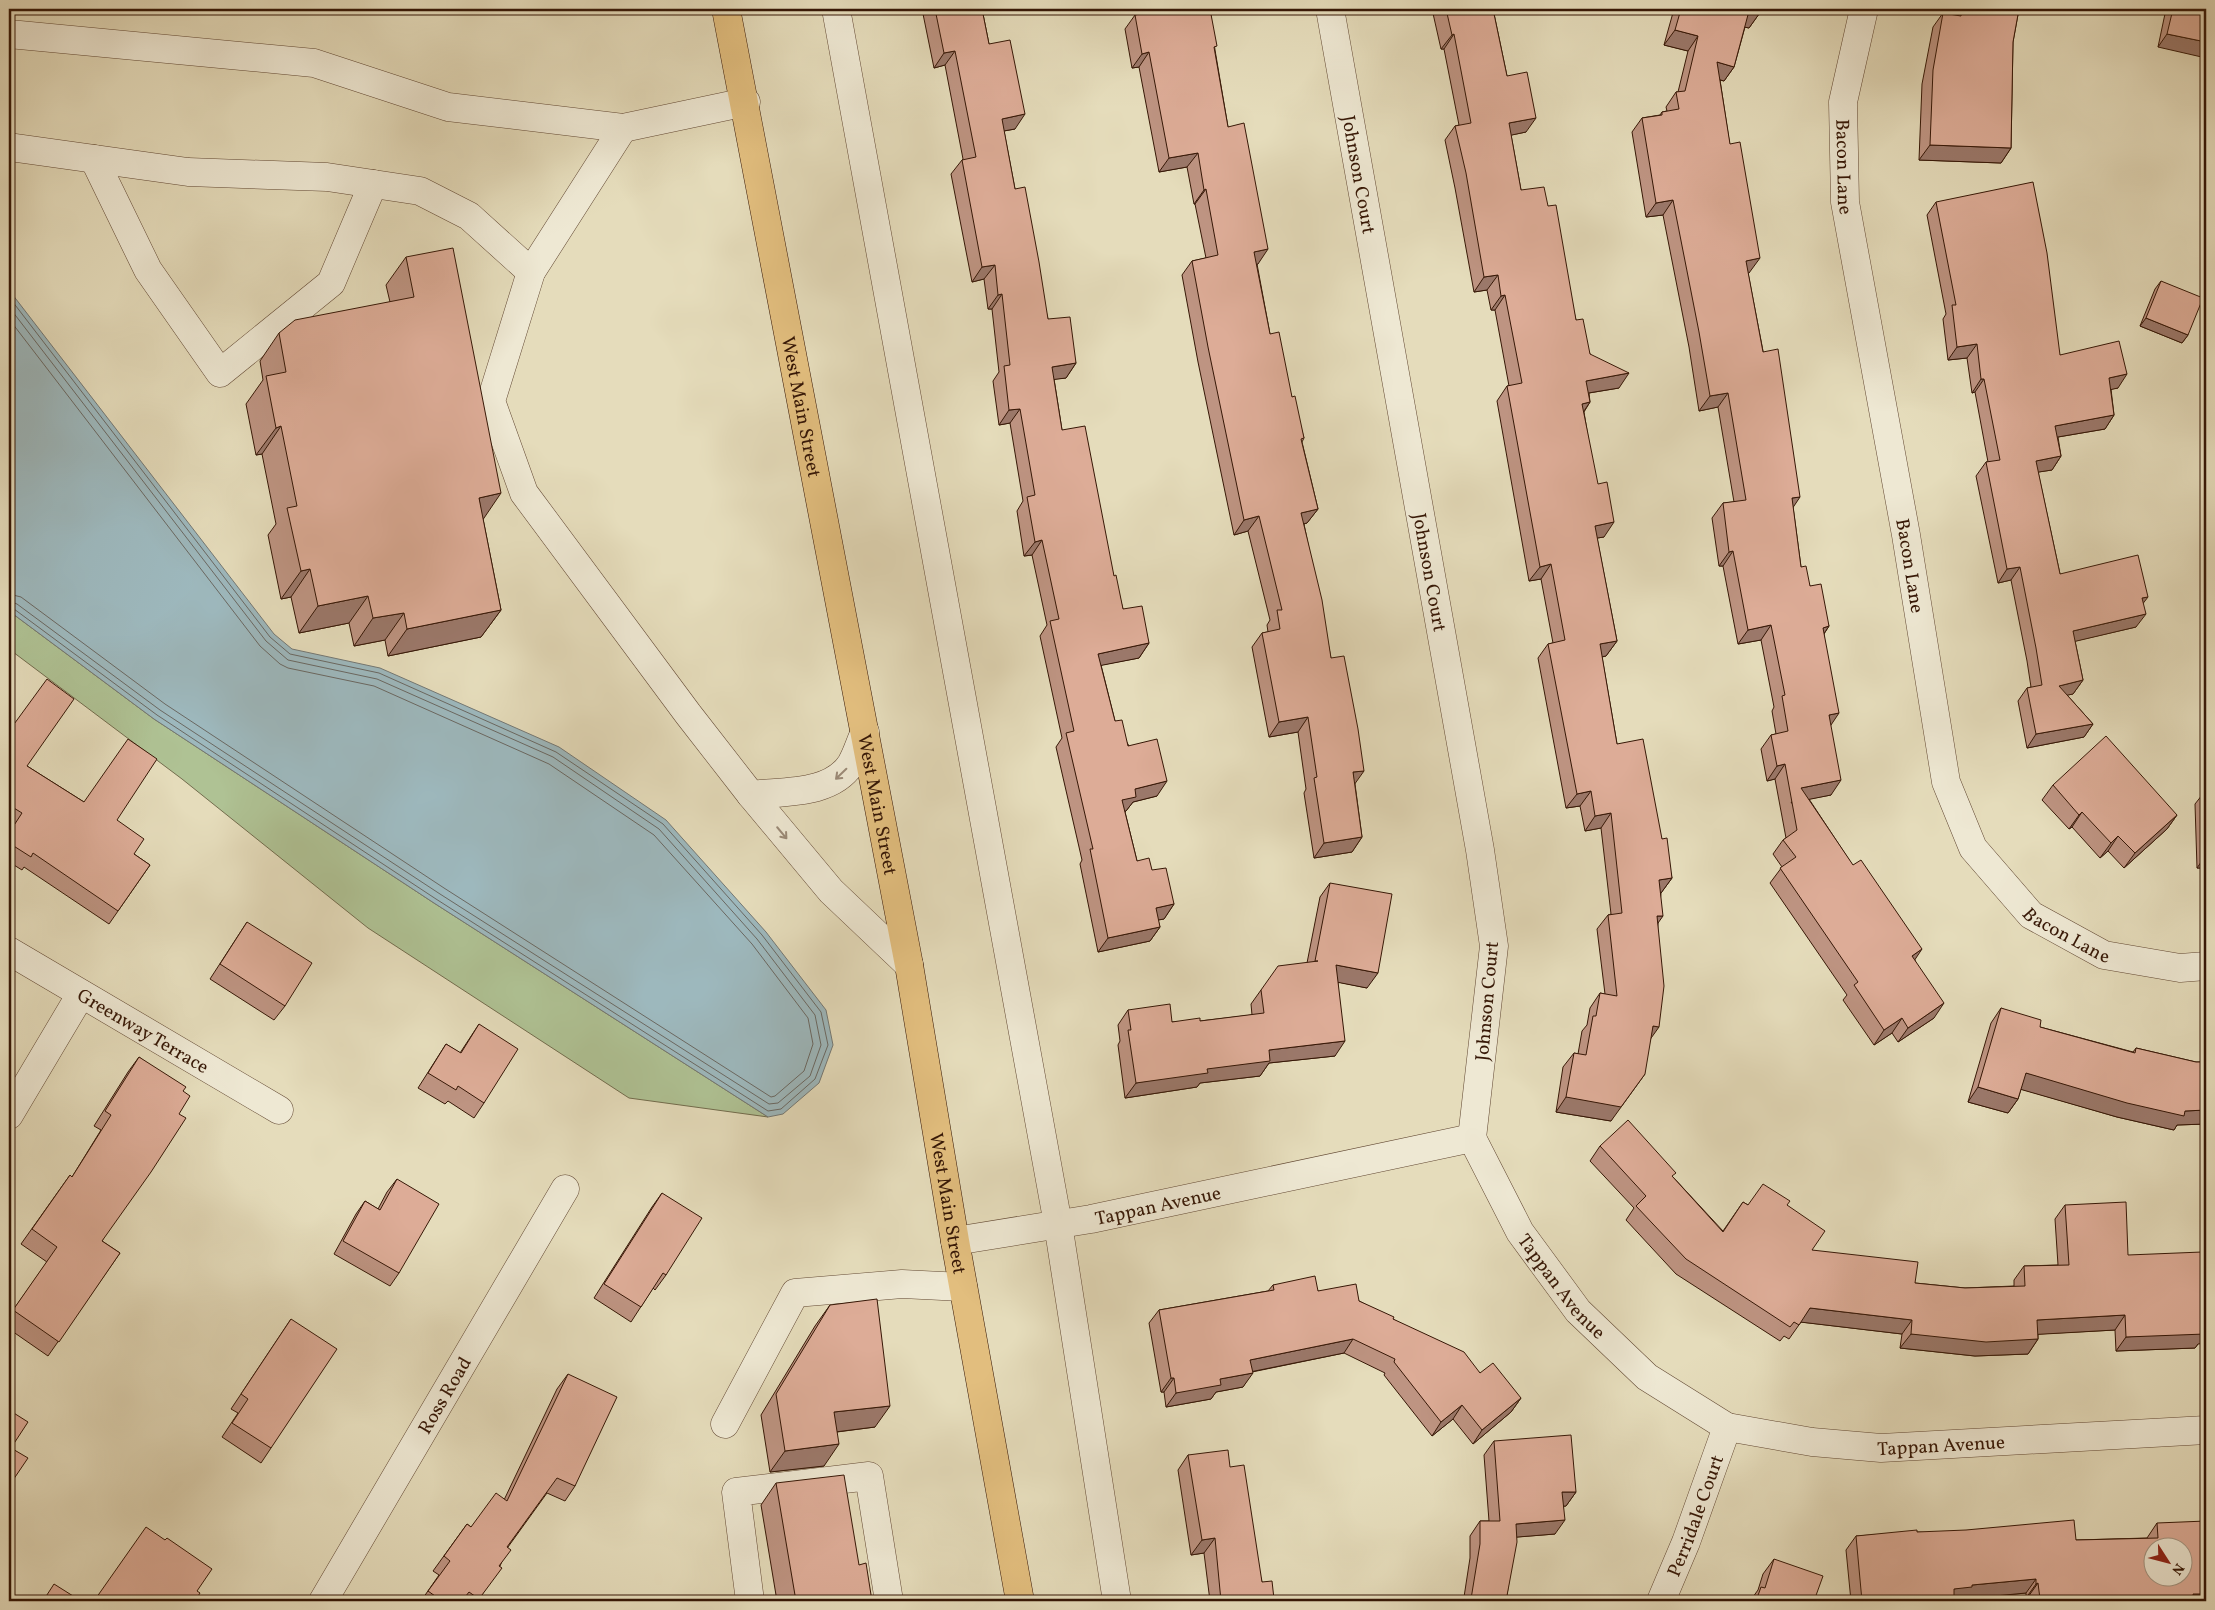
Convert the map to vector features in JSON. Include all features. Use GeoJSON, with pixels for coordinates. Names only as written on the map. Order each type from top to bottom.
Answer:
{"type":"FeatureCollection","features":[{"type":"Feature","properties":{"kind":"main road","name":"West Main Street"},"geometry":{"type":"LineString","coordinates":[[726,9],[746,102],[909,965],[963,1287],[1020,1601]]}},
{"type":"Feature","properties":{"kind":"street"},"geometry":{"type":"LineString","coordinates":[[836,9],[1058,1224],[1117,1601]]}},
{"type":"Feature","properties":{"kind":"street","name":"Johnson Court"},"geometry":{"type":"LineString","coordinates":[[1330,9],[1480,850],[1494,946],[1472,1138]]}},
{"type":"Feature","properties":{"kind":"street","name":"Bacon Lane"},"geometry":{"type":"LineString","coordinates":[[1864,9],[1842,102],[1845,202],[1906,535],[1946,782],[1973,848],[2031,915],[2104,956],[2180,968],[2206,966]]}},
{"type":"Feature","properties":{"kind":"street"},"geometry":{"type":"LineString","coordinates":[[9,34],[314,63],[448,107],[623,128],[746,102]]}},
{"type":"Feature","properties":{"kind":"street"},"geometry":{"type":"LineString","coordinates":[[623,128],[531,272],[491,401],[524,493],[751,796],[831,892],[909,965]]}},
{"type":"Feature","properties":{"kind":"street"},"geometry":{"type":"LineString","coordinates":[[9,147],[188,172],[327,177],[420,192],[470,216],[531,272]]}},
{"type":"Feature","properties":{"kind":"street"},"geometry":{"type":"LineString","coordinates":[[94,159],[148,270],[220,373],[331,283],[374,184]]}},
{"type":"Feature","properties":{"kind":"street"},"geometry":{"type":"LineString","coordinates":[[751,796],[826,785],[838,778],[851,764],[865,732]]}},
{"type":"Feature","properties":{"kind":"street","name":"Greenway Terrace"},"geometry":{"type":"LineString","coordinates":[[9,951],[279,1110]]}},
{"type":"Feature","properties":{"kind":"street"},"geometry":{"type":"LineString","coordinates":[[9,1115],[81,994]]}},
{"type":"Feature","properties":{"kind":"street","name":"Tappan Avenue"},"geometry":{"type":"LineString","coordinates":[[955,1241],[1058,1224],[1220,1192],[1472,1138],[1520,1232],[1578,1311],[1647,1377],[1728,1427],[1812,1442],[1880,1448],[2206,1430]]}},
{"type":"Feature","properties":{"kind":"street","name":"Ross Road"},"geometry":{"type":"LineString","coordinates":[[323,1601],[565,1189]]}},
{"type":"Feature","properties":{"kind":"street"},"geometry":{"type":"LineString","coordinates":[[725,1424],[794,1294],[902,1284],[963,1287]]}},
{"type":"Feature","properties":{"kind":"street","name":"Perridale Court"},"geometry":{"type":"LineString","coordinates":[[1662,1601],[1686,1542],[1728,1427]]}},
{"type":"Feature","properties":{"kind":"street"},"geometry":{"type":"LineString","coordinates":[[750,1601],[736,1492],[869,1476],[889,1601]]}},
{"type":"Feature","properties":{"kind":"green space"},"geometry":{"type":"Polygon","coordinates":[[[9,611],[154,719],[434,903],[768,1117],[629,1098],[368,928],[182,779],[9,649],[9,611]]]}},
{"type":"Feature","properties":{"kind":"water"},"geometry":{"type":"Polygon","coordinates":[[[9,290],[274,634],[292,649],[380,668],[559,747],[666,820],[766,932],[826,1010],[833,1045],[819,1083],[783,1114],[768,1117],[434,903],[154,719],[9,611],[9,290]]]}},
{"type":"Feature","properties":{"kind":"building"},"geometry":{"type":"Polygon","coordinates":[[[935,9],[982,9],[989,44],[1010,40],[1025,114],[1002,119],[1015,189],[1025,187],[1048,319],[1070,317],[1076,363],[1052,367],[1062,430],[1085,426],[1114,576],[1116,575],[1123,609],[1142,606],[1149,643],[1098,654],[1115,721],[1122,720],[1128,746],[1157,739],[1167,781],[1135,789],[1136,797],[1122,800],[1137,861],[1149,858],[1152,870],[1166,868],[1174,904],[1156,908],[1160,927],[1108,938],[1090,849],[1093,849],[1066,733],[1074,731],[1050,621],[1059,619],[1042,540],[1035,542],[1027,497],[1035,495],[1020,409],[1009,410],[1004,366],[1010,365],[1002,294],[998,295],[995,265],[982,267],[962,160],[976,157],[955,51],[944,53],[935,9]]]}},
{"type":"Feature","properties":{"kind":"building"},"geometry":{"type":"Polygon","coordinates":[[[1156,9],[1210,9],[1217,46],[1214,47],[1228,127],[1244,123],[1268,249],[1254,252],[1270,334],[1279,332],[1292,397],[1295,396],[1304,438],[1301,439],[1318,509],[1301,513],[1322,600],[1331,658],[1344,656],[1358,729],[1364,771],[1353,772],[1362,837],[1324,843],[1314,778],[1317,777],[1308,717],[1279,722],[1262,633],[1280,629],[1277,610],[1282,610],[1259,516],[1244,520],[1192,261],[1218,255],[1198,153],[1169,158],[1149,52],[1142,54],[1135,15],[1156,11],[1156,9]]]}},
{"type":"Feature","properties":{"kind":"building"},"geometry":{"type":"Polygon","coordinates":[[[1446,9],[1493,9],[1507,76],[1527,72],[1536,118],[1509,123],[1521,190],[1544,187],[1548,206],[1556,205],[1576,320],[1583,319],[1590,354],[1629,373],[1586,381],[1590,402],[1582,404],[1598,484],[1607,482],[1614,522],[1595,526],[1617,641],[1600,644],[1617,744],[1643,739],[1662,839],[1667,838],[1672,878],[1659,880],[1663,916],[1657,916],[1664,986],[1659,1027],[1653,1026],[1645,1074],[1621,1107],[1566,1097],[1574,1053],[1586,1055],[1593,1016],[1596,1016],[1600,993],[1617,996],[1608,915],[1622,913],[1611,813],[1595,816],[1591,791],[1577,794],[1548,644],[1565,640],[1551,564],[1540,567],[1507,386],[1522,383],[1505,295],[1501,296],[1498,275],[1484,277],[1466,173],[1455,126],[1471,123],[1454,34],[1452,35],[1446,9]]]}},
{"type":"Feature","properties":{"kind":"building"},"geometry":{"type":"Polygon","coordinates":[[[1681,9],[1760,9],[1759,14],[1749,11],[1734,67],[1717,62],[1730,144],[1740,142],[1760,258],[1746,261],[1763,352],[1778,349],[1800,497],[1792,498],[1801,567],[1806,566],[1810,586],[1821,584],[1829,626],[1823,628],[1839,713],[1829,715],[1841,780],[1801,788],[1853,865],[1861,860],[1922,949],[1912,956],[1944,1003],[1908,1028],[1902,1018],[1884,1030],[1854,985],[1858,982],[1780,868],[1796,857],[1783,840],[1797,830],[1785,764],[1777,766],[1771,735],[1788,731],[1782,696],[1785,695],[1771,625],[1748,630],[1733,551],[1729,552],[1723,503],[1746,500],[1728,393],[1710,396],[1673,200],[1656,203],[1642,118],[1662,115],[1662,112],[1679,109],[1676,92],[1685,91],[1698,36],[1675,30],[1681,9]]]}},
{"type":"Feature","properties":{"kind":"building"},"geometry":{"type":"Polygon","coordinates":[[[1962,9],[2019,9],[2013,42],[2011,148],[1930,145],[1933,70],[1943,13],[1961,16],[1962,9]]]}},
{"type":"Feature","properties":{"kind":"building"},"geometry":{"type":"Polygon","coordinates":[[[2173,9],[2206,9],[2206,42],[2167,34],[2173,9]]]}},
{"type":"Feature","properties":{"kind":"building"},"geometry":{"type":"Polygon","coordinates":[[[2033,182],[2047,253],[2060,355],[2119,341],[2127,374],[2109,378],[2114,415],[2055,426],[2061,456],[2036,461],[2060,574],[2138,555],[2148,597],[2142,598],[2146,614],[2073,631],[2083,680],[2059,686],[2093,724],[2036,734],[2027,688],[2042,685],[2036,648],[2020,567],[2007,569],[1986,462],[2000,460],[1984,379],[1981,379],[1977,344],[1957,347],[1952,305],[1956,305],[1936,202],[2033,182]]]}},
{"type":"Feature","properties":{"kind":"building"},"geometry":{"type":"Polygon","coordinates":[[[453,248],[501,493],[479,498],[501,610],[407,629],[404,613],[373,618],[368,596],[318,606],[310,569],[301,571],[287,508],[297,506],[281,426],[276,428],[266,376],[286,372],[279,333],[295,320],[414,297],[406,257],[453,248]]]}},
{"type":"Feature","properties":{"kind":"building"},"geometry":{"type":"Polygon","coordinates":[[[2161,281],[2203,298],[2188,335],[2146,318],[2161,281]]]}},
{"type":"Feature","properties":{"kind":"building"},"geometry":{"type":"Polygon","coordinates":[[[47,679],[74,699],[27,766],[84,802],[128,739],[157,759],[117,820],[144,839],[134,854],[150,865],[118,911],[33,853],[31,857],[9,843],[9,833],[22,813],[9,805],[9,731],[47,679]]]}},
{"type":"Feature","properties":{"kind":"building"},"geometry":{"type":"Polygon","coordinates":[[[2106,736],[2177,815],[2135,853],[2118,836],[2111,843],[2082,812],[2079,815],[2053,785],[2106,736]]]}},
{"type":"Feature","properties":{"kind":"building"},"geometry":{"type":"Polygon","coordinates":[[[1330,883],[1392,894],[1378,973],[1336,965],[1345,1041],[1269,1050],[1270,1061],[1207,1069],[1208,1073],[1136,1083],[1128,1030],[1131,1030],[1128,1010],[1170,1004],[1172,1022],[1200,1018],[1200,1021],[1264,1013],[1261,990],[1278,966],[1318,961],[1315,961],[1330,883]]]}},
{"type":"Feature","properties":{"kind":"building"},"geometry":{"type":"Polygon","coordinates":[[[247,922],[312,963],[285,1006],[220,964],[247,922]]]}},
{"type":"Feature","properties":{"kind":"building"},"geometry":{"type":"Polygon","coordinates":[[[2001,1008],[2041,1020],[2040,1027],[2135,1053],[2136,1048],[2196,1062],[2206,1062],[2206,1110],[2185,1111],[2184,1116],[2127,1103],[2026,1073],[2018,1099],[1978,1087],[2001,1008]]]}},
{"type":"Feature","properties":{"kind":"building"},"geometry":{"type":"Polygon","coordinates":[[[479,1024],[518,1049],[484,1103],[458,1086],[456,1090],[428,1073],[446,1044],[461,1053],[479,1024]]]}},
{"type":"Feature","properties":{"kind":"building"},"geometry":{"type":"Polygon","coordinates":[[[139,1057],[186,1087],[183,1091],[190,1096],[179,1114],[186,1118],[151,1172],[102,1241],[120,1253],[59,1342],[13,1310],[57,1247],[32,1229],[70,1175],[72,1177],[111,1115],[105,1111],[139,1057]]]}},
{"type":"Feature","properties":{"kind":"building"},"geometry":{"type":"Polygon","coordinates":[[[1628,1120],[1676,1173],[1672,1176],[1723,1232],[1743,1202],[1748,1205],[1763,1184],[1790,1201],[1787,1205],[1825,1231],[1812,1250],[1918,1262],[1915,1283],[1965,1288],[2025,1286],[2024,1266],[2069,1265],[2065,1205],[2126,1202],[2128,1255],[2202,1252],[2203,1259],[2206,1259],[2205,1334],[2126,1337],[2125,1315],[2037,1320],[2038,1339],[1986,1342],[1911,1334],[1912,1320],[1810,1308],[1799,1325],[1794,1322],[1790,1327],[1686,1259],[1636,1206],[1646,1196],[1600,1146],[1628,1120]]]}},
{"type":"Feature","properties":{"kind":"building"},"geometry":{"type":"Polygon","coordinates":[[[397,1179],[439,1204],[399,1273],[343,1241],[365,1201],[380,1210],[397,1179]]]}},
{"type":"Feature","properties":{"kind":"building"},"geometry":{"type":"Polygon","coordinates":[[[662,1193],[702,1218],[666,1275],[663,1273],[641,1307],[604,1284],[662,1193]]]}},
{"type":"Feature","properties":{"kind":"building"},"geometry":{"type":"Polygon","coordinates":[[[1315,1276],[1318,1291],[1356,1284],[1359,1301],[1464,1352],[1480,1373],[1493,1363],[1521,1398],[1482,1430],[1462,1405],[1441,1422],[1394,1362],[1395,1359],[1353,1339],[1250,1360],[1253,1373],[1220,1379],[1221,1385],[1176,1393],[1174,1378],[1171,1378],[1159,1310],[1274,1290],[1273,1285],[1315,1276]]]}},
{"type":"Feature","properties":{"kind":"building"},"geometry":{"type":"Polygon","coordinates":[[[877,1299],[890,1406],[834,1412],[839,1444],[785,1451],[776,1394],[830,1305],[877,1299]]]}},
{"type":"Feature","properties":{"kind":"building"},"geometry":{"type":"Polygon","coordinates":[[[291,1319],[337,1349],[271,1448],[232,1423],[248,1399],[241,1394],[291,1319]]]}},
{"type":"Feature","properties":{"kind":"building"},"geometry":{"type":"Polygon","coordinates":[[[568,1374],[617,1397],[575,1486],[557,1478],[507,1547],[511,1550],[499,1566],[502,1568],[479,1599],[469,1592],[462,1601],[442,1601],[428,1591],[450,1561],[444,1556],[467,1524],[471,1527],[496,1493],[507,1501],[568,1374]]]}},
{"type":"Feature","properties":{"kind":"building"},"geometry":{"type":"Polygon","coordinates":[[[9,1410],[28,1422],[11,1448],[28,1458],[9,1486],[9,1410]]]}},
{"type":"Feature","properties":{"kind":"building"},"geometry":{"type":"Polygon","coordinates":[[[1571,1435],[1576,1492],[1562,1492],[1565,1520],[1516,1524],[1517,1542],[1506,1601],[1461,1601],[1462,1597],[1471,1599],[1480,1544],[1480,1521],[1500,1521],[1494,1441],[1571,1435]]]}},
{"type":"Feature","properties":{"kind":"building"},"geometry":{"type":"Polygon","coordinates":[[[1228,1450],[1230,1467],[1244,1465],[1262,1582],[1272,1581],[1274,1599],[1294,1596],[1295,1601],[1221,1601],[1215,1538],[1202,1540],[1188,1455],[1228,1450]]]}},
{"type":"Feature","properties":{"kind":"building"},"geometry":{"type":"Polygon","coordinates":[[[844,1475],[859,1565],[866,1563],[872,1601],[796,1601],[776,1483],[844,1475]]]}},
{"type":"Feature","properties":{"kind":"building"},"geometry":{"type":"Polygon","coordinates":[[[2074,1520],[2076,1540],[2142,1538],[2142,1588],[2192,1588],[2192,1538],[2158,1538],[2157,1523],[2206,1521],[2206,1594],[2193,1594],[2194,1601],[2056,1601],[2056,1598],[2040,1599],[2036,1579],[1972,1585],[1972,1587],[1954,1589],[1954,1599],[1862,1601],[1856,1536],[1917,1530],[1917,1532],[1966,1530],[2074,1520]]]}},
{"type":"Feature","properties":{"kind":"building"},"geometry":{"type":"Polygon","coordinates":[[[146,1527],[165,1540],[167,1538],[212,1569],[197,1591],[200,1593],[195,1601],[94,1601],[146,1527]]]}},
{"type":"Feature","properties":{"kind":"building"},"geometry":{"type":"Polygon","coordinates":[[[1774,1559],[1823,1576],[1814,1601],[1756,1601],[1761,1587],[1765,1588],[1774,1559]]]}},
{"type":"Feature","properties":{"kind":"building"},"geometry":{"type":"Polygon","coordinates":[[[54,1584],[81,1601],[43,1601],[54,1584]]]}}]}
